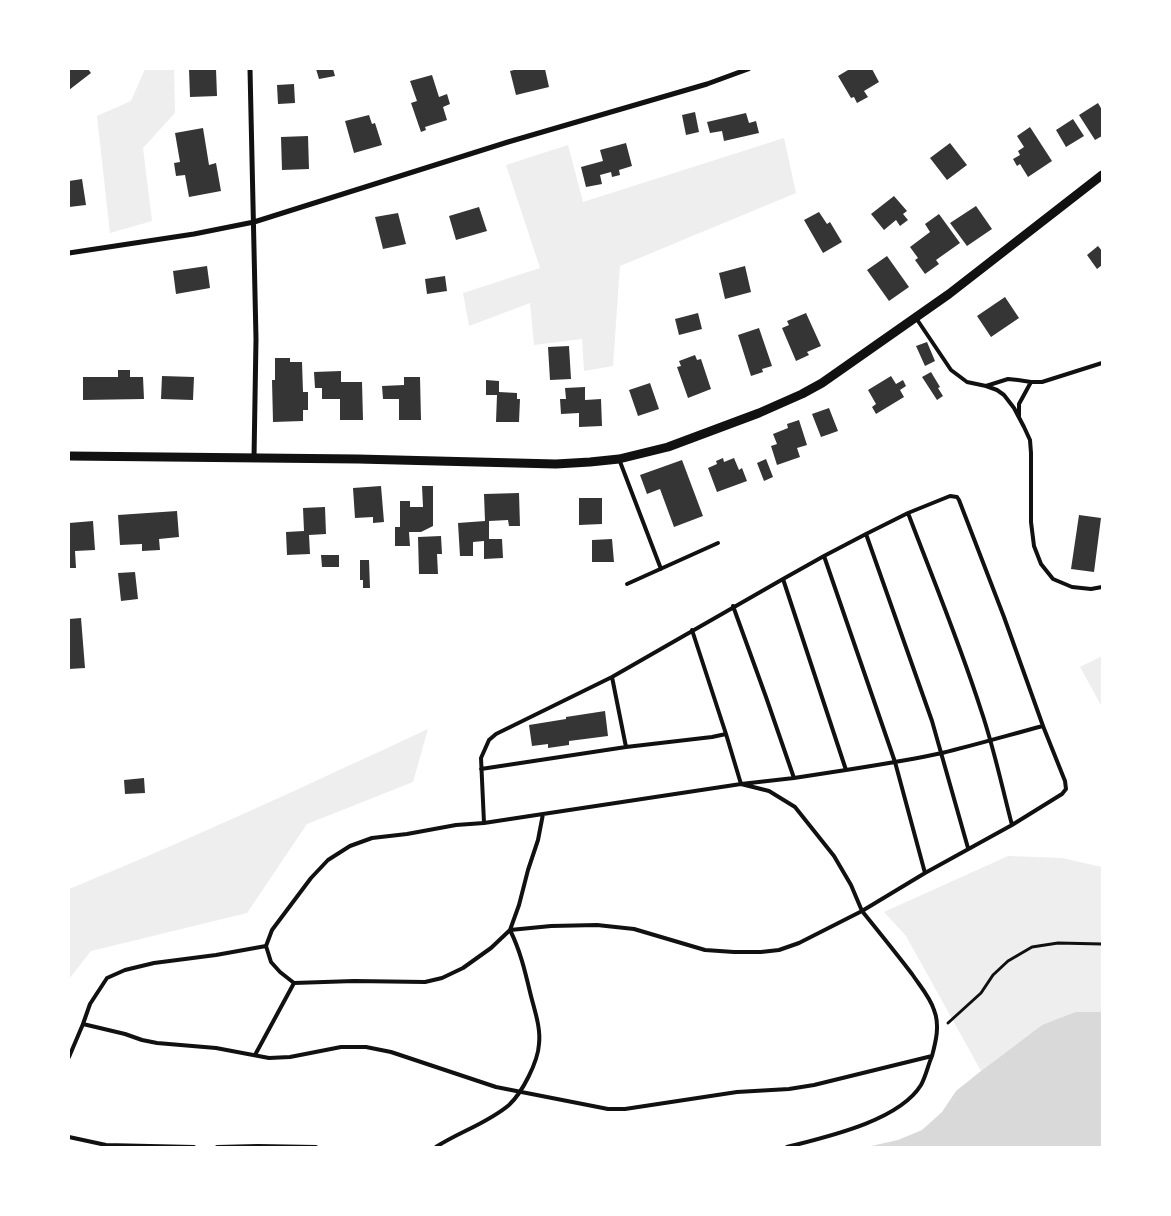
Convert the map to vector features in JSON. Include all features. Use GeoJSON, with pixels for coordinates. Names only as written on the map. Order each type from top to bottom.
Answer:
{"type":"FeatureCollection","features":[{"type":"Feature","properties":{"kind":"street"},"geometry":{"type":"LineString","coordinates":[[250,69],[256,339],[254,458]]}},
{"type":"Feature","properties":{"kind":"street"},"geometry":{"type":"LineString","coordinates":[[69,253],[194,234],[254,222],[508,142],[707,84],[748,69]]}},
{"type":"Feature","properties":{"kind":"street"},"geometry":{"type":"LineString","coordinates":[[69,456],[556,464],[619,459],[668,447],[802,394],[834,376],[949,294],[1102,175]]}},
{"type":"Feature","properties":{"kind":"lane"},"geometry":{"type":"LineString","coordinates":[[915,318],[951,370],[968,382],[997,390],[1004,395],[1014,408],[1030,440],[1031,522],[1034,546],[1041,564],[1053,578],[1072,587],[1090,589],[1102,587]]}},
{"type":"Feature","properties":{"kind":"lane"},"geometry":{"type":"LineString","coordinates":[[986,386],[1008,379],[1042,382],[1102,363]]}},
{"type":"Feature","properties":{"kind":"lane"},"geometry":{"type":"LineString","coordinates":[[1019,418],[1019,404],[1031,382]]}},
{"type":"Feature","properties":{"kind":"lane"},"geometry":{"type":"LineString","coordinates":[[619,459],[661,568]]}},
{"type":"Feature","properties":{"kind":"lane"},"geometry":{"type":"LineString","coordinates":[[484,823],[481,758],[489,740],[496,734],[612,677],[733,606],[824,556],[866,534],[950,496],[957,497],[960,500],[1043,726],[1066,781],[1066,789],[1062,794],[1012,825],[968,848],[862,911],[799,943],[779,950],[761,952],[705,950],[634,929],[597,925],[551,926],[510,930]]}},
{"type":"Feature","properties":{"kind":"lane"},"geometry":{"type":"LineString","coordinates":[[908,514],[982,711],[1012,825]]}},
{"type":"Feature","properties":{"kind":"lane"},"geometry":{"type":"LineString","coordinates":[[866,534],[932,721],[968,848]]}},
{"type":"Feature","properties":{"kind":"lane"},"geometry":{"type":"LineString","coordinates":[[627,584],[718,543]]}},
{"type":"Feature","properties":{"kind":"lane"},"geometry":{"type":"LineString","coordinates":[[824,556],[895,762],[925,873]]}},
{"type":"Feature","properties":{"kind":"lane"},"geometry":{"type":"LineString","coordinates":[[783,578],[846,770]]}},
{"type":"Feature","properties":{"kind":"lane"},"geometry":{"type":"LineString","coordinates":[[733,606],[794,778]]}},
{"type":"Feature","properties":{"kind":"lane"},"geometry":{"type":"LineString","coordinates":[[692,630],[741,784]]}},
{"type":"Feature","properties":{"kind":"lane"},"geometry":{"type":"LineString","coordinates":[[612,677],[626,746]]}},
{"type":"Feature","properties":{"kind":"lane"},"geometry":{"type":"LineString","coordinates":[[543,814],[538,840],[510,930],[463,968],[442,978],[425,982],[354,981],[294,983],[271,962],[266,946],[272,930],[311,878],[328,860],[350,846],[372,838],[895,762],[941,753],[1043,726]]}},
{"type":"Feature","properties":{"kind":"lane"},"geometry":{"type":"LineString","coordinates":[[481,769],[626,746],[726,734]]}},
{"type":"Feature","properties":{"kind":"lane"},"geometry":{"type":"LineString","coordinates":[[741,784],[769,791],[795,807],[834,856],[851,885],[862,911],[926,993],[935,1011],[937,1027],[932,1056],[921,1084],[912,1096],[900,1106],[858,1127],[786,1147]]}},
{"type":"Feature","properties":{"kind":"lane"},"geometry":{"type":"LineString","coordinates":[[436,1147],[493,1116],[509,1105],[520,1092],[536,1061],[539,1044],[538,1024],[517,944],[510,930]]}},
{"type":"Feature","properties":{"kind":"lane"},"geometry":{"type":"LineString","coordinates":[[69,1057],[90,1004],[107,978],[125,970],[154,963],[266,946]]}},
{"type":"Feature","properties":{"kind":"lane"},"geometry":{"type":"LineString","coordinates":[[255,1055],[294,983]]}},
{"type":"Feature","properties":{"kind":"lane"},"geometry":{"type":"LineString","coordinates":[[83,1024],[157,1043],[216,1048],[269,1058],[290,1057],[341,1047],[366,1047],[391,1052],[488,1085],[608,1109],[626,1109],[737,1092],[789,1089],[814,1085],[932,1056]]}},
{"type":"Feature","properties":{"kind":"lane"},"geometry":{"type":"LineString","coordinates":[[69,1138],[106,1145],[194,1147]]}},
{"type":"Feature","properties":{"kind":"lane"},"geometry":{"type":"LineString","coordinates":[[218,1147],[316,1147]]}},
{"type":"Feature","properties":{"kind":"path"},"geometry":{"type":"LineString","coordinates":[[937,1027],[947,1023],[981,993],[993,975],[1008,962],[1032,947],[1058,943],[1102,944]]}},
{"type":"Feature","properties":{"kind":"shaded area"},"geometry":{"type":"Polygon","coordinates":[[[145,69],[174,69],[175,113],[143,148],[152,221],[110,233],[97,116],[131,101],[145,69]]]}},
{"type":"Feature","properties":{"kind":"shaded area"},"geometry":{"type":"Polygon","coordinates":[[[784,138],[796,193],[620,266],[613,366],[584,371],[582,339],[534,345],[530,303],[469,326],[463,293],[540,268],[506,165],[568,145],[583,202],[784,138]]]}},
{"type":"Feature","properties":{"kind":"shaded area"},"geometry":{"type":"Polygon","coordinates":[[[1102,656],[1102,707],[1080,667],[1102,656]]]}},
{"type":"Feature","properties":{"kind":"shaded area"},"geometry":{"type":"Polygon","coordinates":[[[428,729],[413,782],[307,824],[247,913],[91,951],[69,979],[69,889],[294,791],[428,729]]]}},
{"type":"Feature","properties":{"kind":"shaded area"},"geometry":{"type":"Polygon","coordinates":[[[1008,856],[1062,858],[1102,867],[1102,1012],[1075,1012],[1042,1025],[981,1071],[906,936],[884,912],[1008,856]]]}},
{"type":"Feature","properties":{"kind":"shaded area"},"geometry":{"type":"Polygon","coordinates":[[[1075,1012],[1102,1012],[1102,1147],[867,1147],[898,1140],[922,1130],[942,1112],[956,1091],[981,1071],[1042,1025],[1075,1012]]]}},
{"type":"Feature","properties":{"kind":"building"},"geometry":{"type":"Polygon","coordinates":[[[69,69],[88,69],[91,73],[69,90],[69,69]]]}},
{"type":"Feature","properties":{"kind":"building"},"geometry":{"type":"Polygon","coordinates":[[[189,69],[216,69],[217,96],[190,97],[189,69]]]}},
{"type":"Feature","properties":{"kind":"building"},"geometry":{"type":"Polygon","coordinates":[[[316,69],[333,69],[335,76],[319,79],[316,69]]]}},
{"type":"Feature","properties":{"kind":"building"},"geometry":{"type":"Polygon","coordinates":[[[518,69],[545,69],[549,87],[516,95],[510,71],[518,69]]]}},
{"type":"Feature","properties":{"kind":"building"},"geometry":{"type":"Polygon","coordinates":[[[847,69],[872,69],[879,82],[864,91],[868,97],[857,103],[854,97],[851,98],[838,76],[847,69]]]}},
{"type":"Feature","properties":{"kind":"building"},"geometry":{"type":"Polygon","coordinates":[[[432,75],[439,97],[447,94],[450,104],[443,107],[447,120],[425,127],[426,130],[421,132],[411,103],[417,101],[410,81],[432,75]]]}},
{"type":"Feature","properties":{"kind":"building"},"geometry":{"type":"Polygon","coordinates":[[[294,84],[295,103],[278,104],[277,85],[294,84]]]}},
{"type":"Feature","properties":{"kind":"building"},"geometry":{"type":"Polygon","coordinates":[[[1098,103],[1102,110],[1102,136],[1095,140],[1079,115],[1098,103]]]}},
{"type":"Feature","properties":{"kind":"building"},"geometry":{"type":"Polygon","coordinates":[[[695,112],[699,132],[686,135],[682,115],[695,112]]]}},
{"type":"Feature","properties":{"kind":"building"},"geometry":{"type":"Polygon","coordinates":[[[746,113],[749,123],[756,121],[759,133],[724,141],[722,131],[710,133],[707,122],[746,113]]]}},
{"type":"Feature","properties":{"kind":"building"},"geometry":{"type":"Polygon","coordinates":[[[369,115],[372,124],[375,123],[382,145],[354,153],[345,121],[369,115]]]}},
{"type":"Feature","properties":{"kind":"building"},"geometry":{"type":"Polygon","coordinates":[[[1073,119],[1084,136],[1066,147],[1056,130],[1073,119]]]}},
{"type":"Feature","properties":{"kind":"building"},"geometry":{"type":"Polygon","coordinates":[[[1030,127],[1052,161],[1028,177],[1020,164],[1017,166],[1013,159],[1020,155],[1018,151],[1024,147],[1017,136],[1030,127]]]}},
{"type":"Feature","properties":{"kind":"building"},"geometry":{"type":"Polygon","coordinates":[[[203,128],[209,165],[216,163],[221,191],[189,197],[185,175],[176,176],[174,163],[180,162],[175,133],[203,128]]]}},
{"type":"Feature","properties":{"kind":"building"},"geometry":{"type":"Polygon","coordinates":[[[308,136],[309,169],[282,170],[281,137],[308,136]]]}},
{"type":"Feature","properties":{"kind":"building"},"geometry":{"type":"Polygon","coordinates":[[[626,143],[632,166],[619,170],[620,175],[612,177],[611,172],[600,175],[602,184],[586,187],[581,167],[603,161],[600,150],[626,143]]]}},
{"type":"Feature","properties":{"kind":"building"},"geometry":{"type":"Polygon","coordinates":[[[950,143],[967,165],[947,180],[930,158],[950,143]]]}},
{"type":"Feature","properties":{"kind":"building"},"geometry":{"type":"Polygon","coordinates":[[[82,179],[86,205],[69,207],[69,181],[82,179]]]}},
{"type":"Feature","properties":{"kind":"building"},"geometry":{"type":"Polygon","coordinates":[[[894,196],[907,211],[903,214],[908,220],[900,226],[896,220],[884,230],[871,214],[894,196]]]}},
{"type":"Feature","properties":{"kind":"building"},"geometry":{"type":"Polygon","coordinates":[[[976,206],[992,229],[967,246],[950,223],[976,206]]]}},
{"type":"Feature","properties":{"kind":"building"},"geometry":{"type":"Polygon","coordinates":[[[479,207],[487,231],[456,240],[449,216],[479,207]]]}},
{"type":"Feature","properties":{"kind":"building"},"geometry":{"type":"Polygon","coordinates":[[[819,212],[827,224],[830,222],[842,242],[823,253],[804,220],[819,212]]]}},
{"type":"Feature","properties":{"kind":"building"},"geometry":{"type":"Polygon","coordinates":[[[398,213],[406,244],[383,249],[375,217],[398,213]]]}},
{"type":"Feature","properties":{"kind":"building"},"geometry":{"type":"Polygon","coordinates":[[[939,214],[960,243],[936,260],[939,264],[925,274],[915,260],[918,258],[910,247],[930,232],[925,224],[939,214]]]}},
{"type":"Feature","properties":{"kind":"building"},"geometry":{"type":"Polygon","coordinates":[[[1098,246],[1102,251],[1102,265],[1097,269],[1087,255],[1098,246]]]}},
{"type":"Feature","properties":{"kind":"building"},"geometry":{"type":"Polygon","coordinates":[[[887,256],[909,287],[889,301],[867,270],[887,256]]]}},
{"type":"Feature","properties":{"kind":"building"},"geometry":{"type":"Polygon","coordinates":[[[207,266],[210,288],[176,294],[173,271],[207,266]]]}},
{"type":"Feature","properties":{"kind":"building"},"geometry":{"type":"Polygon","coordinates":[[[745,266],[751,292],[725,299],[719,273],[745,266]]]}},
{"type":"Feature","properties":{"kind":"building"},"geometry":{"type":"Polygon","coordinates":[[[445,276],[447,291],[427,294],[425,279],[445,276]]]}},
{"type":"Feature","properties":{"kind":"building"},"geometry":{"type":"Polygon","coordinates":[[[1005,297],[1019,318],[991,337],[977,316],[1005,297]]]}},
{"type":"Feature","properties":{"kind":"building"},"geometry":{"type":"Polygon","coordinates":[[[698,313],[702,329],[679,335],[675,319],[698,313]]]}},
{"type":"Feature","properties":{"kind":"building"},"geometry":{"type":"Polygon","coordinates":[[[806,313],[821,346],[807,352],[809,355],[796,361],[782,328],[789,325],[787,321],[806,313]]]}},
{"type":"Feature","properties":{"kind":"building"},"geometry":{"type":"Polygon","coordinates":[[[759,328],[772,366],[762,369],[763,372],[751,376],[738,335],[759,328]]]}},
{"type":"Feature","properties":{"kind":"building"},"geometry":{"type":"Polygon","coordinates":[[[927,342],[935,361],[925,366],[916,346],[927,342]]]}},
{"type":"Feature","properties":{"kind":"building"},"geometry":{"type":"Polygon","coordinates":[[[569,346],[571,379],[550,380],[548,347],[569,346]]]}},
{"type":"Feature","properties":{"kind":"building"},"geometry":{"type":"Polygon","coordinates":[[[695,355],[697,360],[701,359],[711,389],[688,398],[677,367],[681,366],[679,361],[695,355]]]}},
{"type":"Feature","properties":{"kind":"building"},"geometry":{"type":"Polygon","coordinates":[[[275,358],[290,358],[290,362],[302,362],[303,392],[308,392],[308,410],[303,410],[303,421],[273,422],[272,380],[275,380],[275,358]]]}},
{"type":"Feature","properties":{"kind":"building"},"geometry":{"type":"Polygon","coordinates":[[[118,370],[130,370],[130,377],[143,377],[144,399],[83,400],[83,377],[118,377],[118,370]]]}},
{"type":"Feature","properties":{"kind":"building"},"geometry":{"type":"Polygon","coordinates":[[[341,371],[341,382],[362,382],[363,420],[340,420],[340,399],[322,399],[322,388],[315,388],[314,372],[341,371]]]}},
{"type":"Feature","properties":{"kind":"building"},"geometry":{"type":"Polygon","coordinates":[[[931,372],[943,396],[937,400],[922,377],[931,372]]]}},
{"type":"Feature","properties":{"kind":"building"},"geometry":{"type":"Polygon","coordinates":[[[162,376],[194,377],[193,400],[161,399],[162,376]]]}},
{"type":"Feature","properties":{"kind":"building"},"geometry":{"type":"Polygon","coordinates":[[[891,376],[896,384],[903,380],[906,386],[900,390],[904,397],[876,414],[872,407],[876,404],[868,390],[891,376]]]}},
{"type":"Feature","properties":{"kind":"building"},"geometry":{"type":"Polygon","coordinates":[[[404,377],[420,377],[421,420],[399,420],[399,399],[383,399],[382,386],[404,385],[404,377]]]}},
{"type":"Feature","properties":{"kind":"building"},"geometry":{"type":"Polygon","coordinates":[[[486,380],[499,381],[499,392],[517,393],[517,399],[520,399],[519,422],[496,422],[497,395],[486,395],[486,380]]]}},
{"type":"Feature","properties":{"kind":"building"},"geometry":{"type":"Polygon","coordinates":[[[650,383],[659,409],[638,416],[629,390],[650,383]]]}},
{"type":"Feature","properties":{"kind":"building"},"geometry":{"type":"Polygon","coordinates":[[[585,387],[585,400],[601,399],[602,426],[579,427],[579,413],[561,414],[560,399],[566,399],[565,388],[585,387]]]}},
{"type":"Feature","properties":{"kind":"building"},"geometry":{"type":"Polygon","coordinates":[[[829,408],[838,431],[821,437],[812,414],[829,408]]]}},
{"type":"Feature","properties":{"kind":"building"},"geometry":{"type":"Polygon","coordinates":[[[799,420],[807,445],[797,448],[800,457],[777,465],[771,446],[777,444],[773,434],[788,428],[787,424],[799,420]]]}},
{"type":"Feature","properties":{"kind":"building"},"geometry":{"type":"Polygon","coordinates":[[[723,458],[724,462],[734,458],[739,470],[742,468],[747,481],[717,492],[708,468],[717,464],[716,461],[723,458]]]}},
{"type":"Feature","properties":{"kind":"building"},"geometry":{"type":"Polygon","coordinates":[[[766,459],[773,477],[764,481],[757,463],[766,459]]]}},
{"type":"Feature","properties":{"kind":"building"},"geometry":{"type":"Polygon","coordinates":[[[682,460],[703,516],[674,527],[660,489],[647,494],[640,475],[682,460]]]}},
{"type":"Feature","properties":{"kind":"building"},"geometry":{"type":"Polygon","coordinates":[[[381,486],[384,522],[373,523],[373,517],[355,518],[353,488],[381,486]]]}},
{"type":"Feature","properties":{"kind":"building"},"geometry":{"type":"Polygon","coordinates":[[[422,486],[433,486],[433,526],[421,532],[409,532],[410,546],[395,546],[395,527],[400,527],[400,501],[410,501],[410,507],[423,507],[422,486]]]}},
{"type":"Feature","properties":{"kind":"building"},"geometry":{"type":"Polygon","coordinates":[[[519,493],[520,526],[509,526],[508,520],[489,521],[489,539],[502,539],[503,558],[484,559],[484,541],[473,542],[473,556],[460,556],[458,523],[485,521],[484,494],[519,493]]]}},
{"type":"Feature","properties":{"kind":"building"},"geometry":{"type":"Polygon","coordinates":[[[579,498],[602,498],[602,524],[579,525],[579,498]]]}},
{"type":"Feature","properties":{"kind":"building"},"geometry":{"type":"Polygon","coordinates":[[[325,507],[326,534],[309,535],[310,554],[287,555],[286,532],[304,531],[303,508],[325,507]]]}},
{"type":"Feature","properties":{"kind":"building"},"geometry":{"type":"Polygon","coordinates":[[[177,511],[179,537],[159,539],[160,550],[142,551],[142,544],[120,545],[118,515],[177,511]]]}},
{"type":"Feature","properties":{"kind":"building"},"geometry":{"type":"Polygon","coordinates":[[[1079,515],[1101,518],[1094,572],[1071,569],[1079,515]]]}},
{"type":"Feature","properties":{"kind":"building"},"geometry":{"type":"Polygon","coordinates":[[[93,521],[95,550],[75,551],[76,568],[69,568],[69,523],[93,521]]]}},
{"type":"Feature","properties":{"kind":"building"},"geometry":{"type":"Polygon","coordinates":[[[441,536],[442,554],[437,554],[438,574],[419,574],[418,537],[441,536]]]}},
{"type":"Feature","properties":{"kind":"building"},"geometry":{"type":"Polygon","coordinates":[[[612,539],[614,562],[592,562],[592,540],[612,539]]]}},
{"type":"Feature","properties":{"kind":"building"},"geometry":{"type":"Polygon","coordinates":[[[321,555],[339,555],[339,567],[322,567],[321,555]]]}},
{"type":"Feature","properties":{"kind":"building"},"geometry":{"type":"Polygon","coordinates":[[[360,560],[369,560],[370,588],[363,588],[363,580],[360,580],[360,560]]]}},
{"type":"Feature","properties":{"kind":"building"},"geometry":{"type":"Polygon","coordinates":[[[135,572],[138,599],[121,601],[118,573],[135,572]]]}},
{"type":"Feature","properties":{"kind":"building"},"geometry":{"type":"Polygon","coordinates":[[[81,618],[85,668],[69,669],[69,619],[81,618]]]}},
{"type":"Feature","properties":{"kind":"building"},"geometry":{"type":"Polygon","coordinates":[[[605,711],[608,736],[569,741],[569,745],[548,748],[548,744],[532,746],[529,725],[605,711]]]}},
{"type":"Feature","properties":{"kind":"building"},"geometry":{"type":"Polygon","coordinates":[[[144,778],[145,793],[125,794],[124,780],[144,778]]]}}]}
